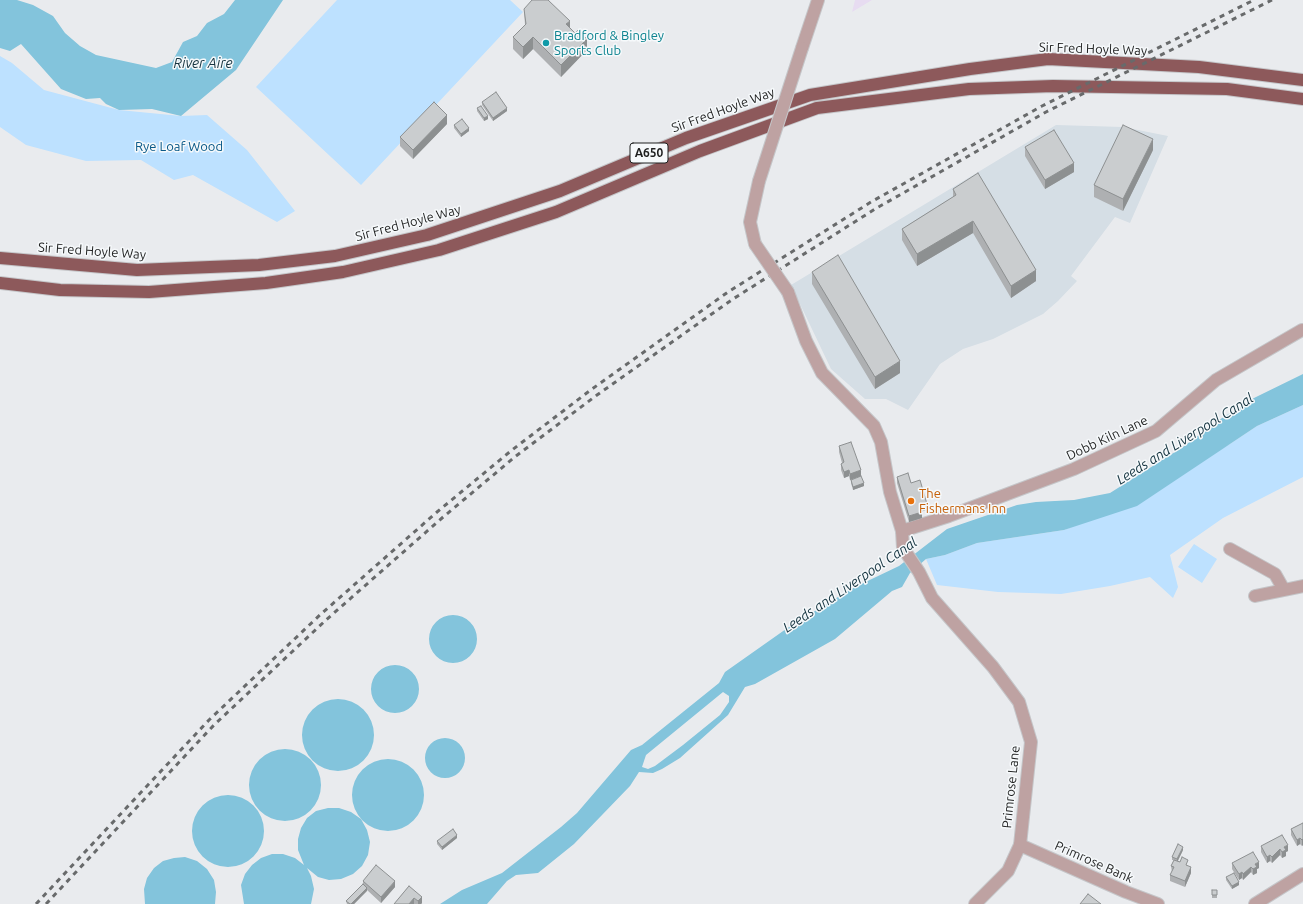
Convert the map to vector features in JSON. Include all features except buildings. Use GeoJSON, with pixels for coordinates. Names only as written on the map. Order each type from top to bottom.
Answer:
{"type":"FeatureCollection","features":[{"type":"Feature","properties":{"kind":"highway","name":"Sir Fred Hoyle Way"},"geometry":{"type":"LineString","coordinates":[[0,258],[137,270],[259,265],[335,256],[427,235],[560,191],[686,138],[810,94],[970,69],[1048,59],[1199,67],[1303,80]]}},
{"type":"Feature","properties":{"kind":"highway","name":"A650"},"geometry":{"type":"LineString","coordinates":[[0,282],[60,290],[149,292],[266,283],[343,272],[439,250],[556,212],[700,151],[817,108],[969,89],[1053,86],[1227,89],[1303,99]]}},
{"type":"Feature","properties":{"kind":"street"},"geometry":{"type":"LineString","coordinates":[[818,0],[759,181],[750,222],[755,244],[788,292],[806,341],[822,373],[874,427],[881,442],[890,492],[902,531]]}},
{"type":"Feature","properties":{"kind":"street","name":"Dobb Kiln Lane"},"geometry":{"type":"LineString","coordinates":[[902,531],[949,516],[1074,469],[1156,431],[1216,380],[1302,330]]}},
{"type":"Feature","properties":{"kind":"street","name":"Primrose Lane"},"geometry":{"type":"LineString","coordinates":[[902,531],[903,548],[919,572],[932,598],[993,667],[1019,702],[1031,742],[1020,845],[1008,871],[975,904]]}},
{"type":"Feature","properties":{"kind":"street"},"geometry":{"type":"LineString","coordinates":[[1230,549],[1275,574],[1284,590]]}},
{"type":"Feature","properties":{"kind":"street"},"geometry":{"type":"LineString","coordinates":[[1255,596],[1303,586]]}},
{"type":"Feature","properties":{"kind":"street","name":"Primrose Bank"},"geometry":{"type":"LineString","coordinates":[[1020,845],[1126,892],[1158,904]]}},
{"type":"Feature","properties":{"kind":"street"},"geometry":{"type":"LineString","coordinates":[[1255,904],[1303,874]]}},
{"type":"Feature","properties":{"kind":"shaded area"},"geometry":{"type":"Polygon","coordinates":[[[855,0],[872,0],[852,12],[855,0]]]}},
{"type":"Feature","properties":{"kind":"shaded area"},"geometry":{"type":"Polygon","coordinates":[[[1056,125],[1123,127],[1168,136],[1130,223],[1115,217],[1071,276],[1077,281],[1043,314],[993,339],[963,349],[940,364],[908,410],[886,399],[865,399],[831,369],[791,285],[1056,125]]]}},
{"type":"Feature","properties":{"kind":"green space"},"geometry":{"type":"Polygon","coordinates":[[[337,0],[510,0],[523,12],[361,185],[256,87],[337,0]]]}},
{"type":"Feature","properties":{"kind":"green space","name":"Rye Loaf Wood"},"geometry":{"type":"Polygon","coordinates":[[[0,56],[12,63],[44,90],[119,110],[181,116],[207,115],[247,150],[295,211],[277,222],[193,175],[174,180],[141,160],[86,161],[26,145],[0,127],[0,56]]]}},
{"type":"Feature","properties":{"kind":"green space"},"geometry":{"type":"Polygon","coordinates":[[[1303,405],[1303,477],[1223,518],[1170,555],[1178,587],[1173,598],[1150,577],[1110,586],[1061,594],[998,592],[937,585],[926,559],[945,555],[977,543],[1064,530],[1087,521],[1230,444],[1257,426],[1303,405]]]}},
{"type":"Feature","properties":{"kind":"green space"},"geometry":{"type":"Polygon","coordinates":[[[1194,544],[1217,559],[1202,583],[1178,567],[1194,544]]]}},
{"type":"Feature","properties":{"kind":"water","name":"River Aire"},"geometry":{"type":"Polygon","coordinates":[[[0,0],[17,0],[33,5],[53,16],[65,33],[80,46],[96,55],[156,68],[172,62],[183,42],[197,36],[207,23],[224,14],[235,0],[283,0],[236,70],[181,116],[152,109],[119,110],[106,104],[100,98],[86,99],[61,89],[21,44],[10,51],[0,48],[0,0]]]}},
{"type":"Feature","properties":{"kind":"water"},"geometry":{"type":"Polygon","coordinates":[[[1303,374],[1303,405],[1257,426],[1137,506],[1064,530],[977,543],[945,555],[926,559],[910,573],[902,587],[892,591],[835,639],[755,684],[745,687],[728,715],[680,758],[653,773],[639,772],[630,786],[574,844],[538,873],[516,875],[507,881],[487,904],[440,904],[462,890],[502,873],[577,813],[631,750],[642,745],[719,683],[725,672],[786,629],[823,606],[853,588],[899,566],[947,529],[1017,505],[1036,502],[1074,500],[1110,493],[1183,447],[1219,420],[1254,398],[1303,374]],[[723,692],[646,755],[642,767],[648,769],[655,766],[720,715],[729,702],[729,696],[723,692]]]}},
{"type":"Feature","properties":{"kind":"water"},"geometry":{"type":"Polygon","coordinates":[[[448,615],[458,615],[470,622],[477,634],[477,644],[470,656],[458,663],[448,663],[440,659],[433,652],[429,644],[429,634],[433,626],[440,619],[448,615]]]}},
{"type":"Feature","properties":{"kind":"water"},"geometry":{"type":"Polygon","coordinates":[[[390,665],[400,665],[412,672],[419,684],[419,694],[412,706],[400,713],[390,713],[382,709],[375,702],[371,694],[371,684],[375,676],[382,669],[390,665]]]}},
{"type":"Feature","properties":{"kind":"water"},"geometry":{"type":"Polygon","coordinates":[[[338,699],[352,702],[364,709],[371,721],[374,735],[371,749],[364,761],[352,768],[338,771],[324,768],[312,761],[305,749],[302,735],[305,721],[312,709],[324,702],[338,699]]]}},
{"type":"Feature","properties":{"kind":"water"},"geometry":{"type":"Polygon","coordinates":[[[441,738],[449,738],[456,741],[462,747],[465,758],[462,769],[456,775],[449,778],[441,778],[434,775],[428,769],[425,762],[425,754],[428,747],[434,741],[441,738]]]}},
{"type":"Feature","properties":{"kind":"water"},"geometry":{"type":"Polygon","coordinates":[[[285,749],[299,752],[311,759],[318,771],[321,785],[318,799],[311,811],[299,818],[285,821],[271,818],[259,811],[252,799],[249,785],[252,771],[259,759],[271,752],[285,749]]]}},
{"type":"Feature","properties":{"kind":"water"},"geometry":{"type":"Polygon","coordinates":[[[388,759],[402,762],[414,769],[421,781],[424,795],[421,809],[414,821],[402,828],[388,831],[374,828],[362,821],[355,809],[352,795],[355,781],[362,769],[374,762],[388,759]]]}},
{"type":"Feature","properties":{"kind":"water"},"geometry":{"type":"Polygon","coordinates":[[[228,795],[242,798],[254,805],[261,817],[264,831],[261,845],[254,857],[242,864],[228,867],[214,864],[202,857],[195,845],[192,831],[195,817],[202,805],[214,798],[228,795]]]}},
{"type":"Feature","properties":{"kind":"water"},"geometry":{"type":"Polygon","coordinates":[[[328,808],[339,808],[351,812],[361,819],[367,830],[370,842],[368,855],[362,866],[353,874],[341,879],[329,880],[318,877],[307,868],[311,876],[314,889],[311,904],[244,904],[241,885],[245,874],[252,865],[261,858],[272,854],[283,854],[295,858],[304,865],[298,850],[298,839],[301,828],[307,818],[316,811],[328,808]]]}},
{"type":"Feature","properties":{"kind":"water"},"geometry":{"type":"Polygon","coordinates":[[[185,857],[197,861],[207,869],[214,880],[216,892],[215,904],[145,904],[144,889],[147,878],[154,868],[163,861],[185,857]]]}},
{"type":"Feature","properties":{"kind":"railway"},"geometry":{"type":"LineString","coordinates":[[36,904],[209,720],[321,614],[437,512],[512,450],[592,389],[728,292],[871,202],[1042,106],[1254,0]]}},
{"type":"Feature","properties":{"kind":"railway"},"geometry":{"type":"LineString","coordinates":[[46,904],[214,725],[326,620],[442,518],[516,456],[597,395],[733,299],[875,209],[1046,112],[1272,0]]}},
{"type":"Feature","properties":{"kind":"place","name":"Bradford & Bingley Sports Club"},"geometry":{"type":"Point","coordinates":[546,43]}},
{"type":"Feature","properties":{"kind":"place","name":"The Fishermans Inn"},"geometry":{"type":"Point","coordinates":[911,501]}},
{"type":"Feature","properties":{"kind":"water label","name":"Leeds and Liverpool Canal"},"geometry":{"type":"Point","coordinates":[1185,439]}},
{"type":"Feature","properties":{"kind":"water label","name":"Leeds and Liverpool Canal"},"geometry":{"type":"Point","coordinates":[850,585]}}]}
